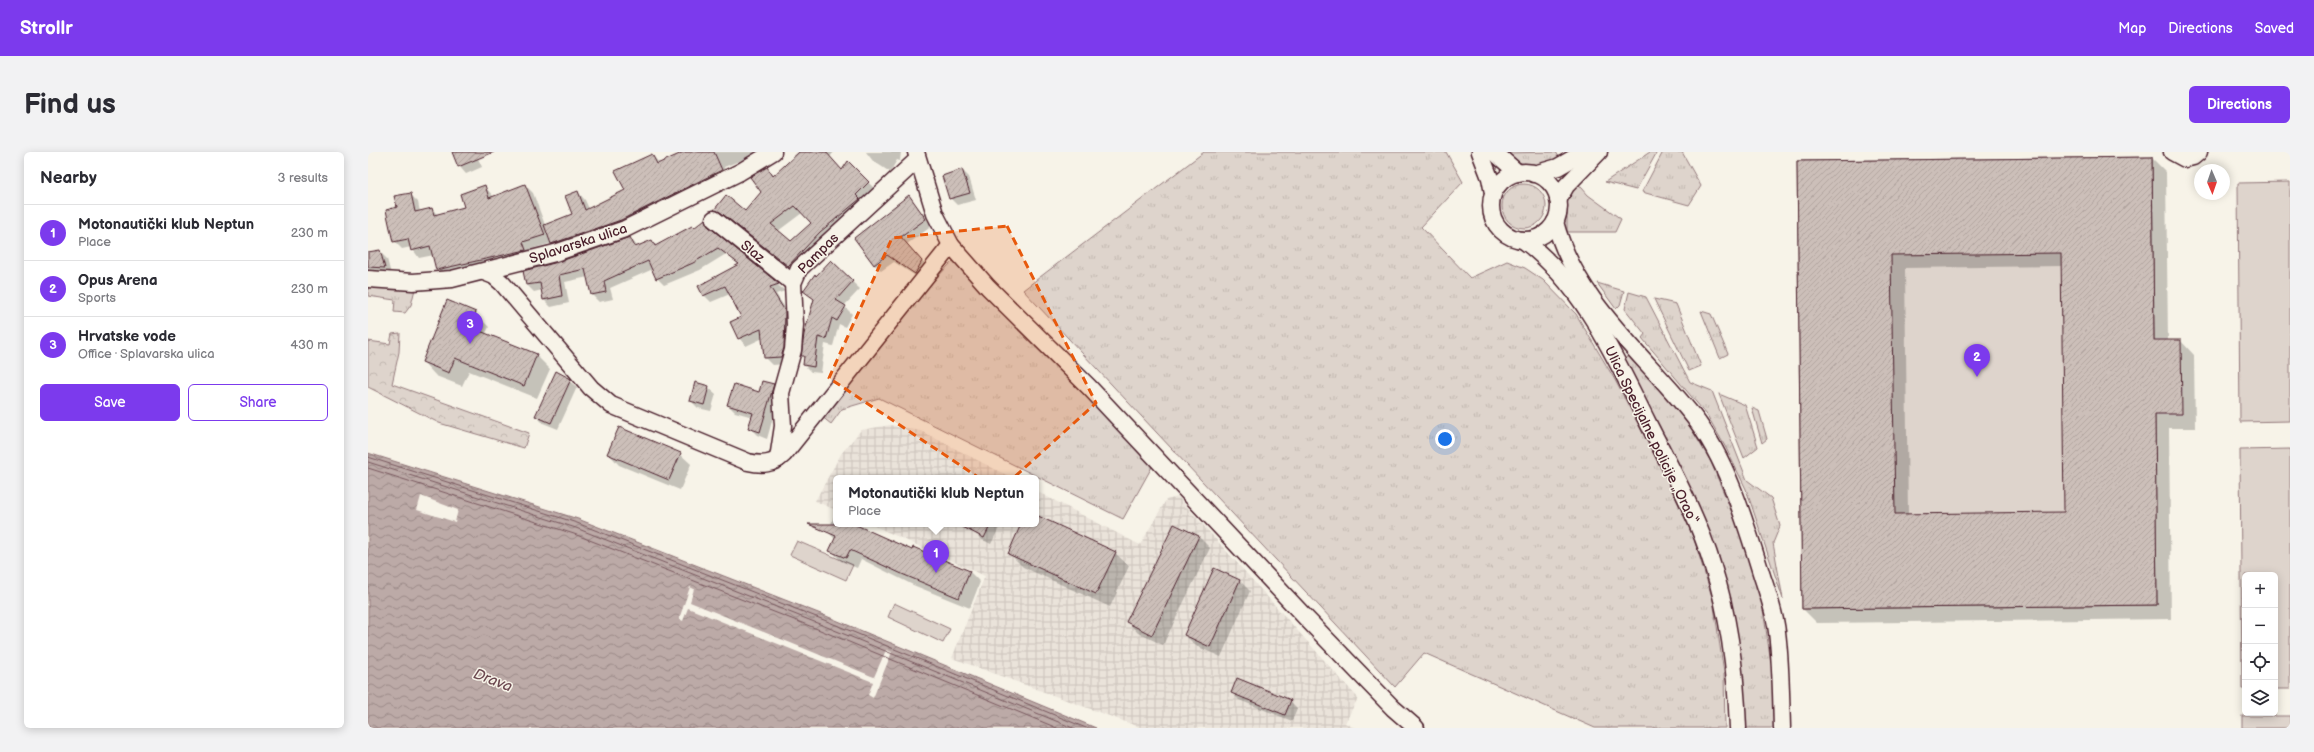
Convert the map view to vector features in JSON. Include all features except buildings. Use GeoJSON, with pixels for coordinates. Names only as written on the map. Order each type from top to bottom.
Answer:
{"type":"FeatureCollection","features":[{"type":"Feature","properties":{"kind":"street","name":"Splavarska ulica"},"geometry":{"type":"LineString","coordinates":[[368,279],[413,282],[452,279],[554,253],[625,230],[740,172],[773,152]]}},
{"type":"Feature","properties":{"kind":"street"},"geometry":{"type":"LineString","coordinates":[[1480,152],[1490,178],[1493,193],[1491,212],[1494,222],[1500,230],[1509,236],[1523,240],[1539,237],[1548,231],[1555,222],[1558,211],[1558,200],[1555,190],[1548,181],[1534,174]]}},
{"type":"Feature","properties":{"kind":"street"},"geometry":{"type":"LineString","coordinates":[[1494,152],[1518,173]]}},
{"type":"Feature","properties":{"kind":"street"},"geometry":{"type":"LineString","coordinates":[[1493,193],[1499,184],[1507,177],[1518,173],[1534,174],[1558,167],[1584,152]]}},
{"type":"Feature","properties":{"kind":"street"},"geometry":{"type":"LineString","coordinates":[[1558,200],[1566,186],[1599,152]]}},
{"type":"Feature","properties":{"kind":"street"},"geometry":{"type":"LineString","coordinates":[[2172,152],[2185,159],[2193,158],[2199,152]]}},
{"type":"Feature","properties":{"kind":"street"},"geometry":{"type":"LineString","coordinates":[[917,156],[934,214],[952,245],[988,287],[1089,387],[1306,618],[1393,708],[1416,728]]}},
{"type":"Feature","properties":{"kind":"street","name":"Pampas"},"geometry":{"type":"LineString","coordinates":[[778,459],[782,426],[781,402],[783,382],[793,350],[795,325],[793,283],[799,269],[917,156]]}},
{"type":"Feature","properties":{"kind":"street","name":"Slaz"},"geometry":{"type":"LineString","coordinates":[[714,219],[793,283]]}},
{"type":"Feature","properties":{"kind":"street","name":"Ulica Specijalne policije „Orao“"},"geometry":{"type":"LineString","coordinates":[[1555,222],[1564,251],[1597,305],[1621,337],[1694,418],[1714,448],[1738,506],[1772,610],[1777,631],[1782,728]]}},
{"type":"Feature","properties":{"kind":"street","name":"Ulica Specijalne policije „Orao“"},"geometry":{"type":"LineString","coordinates":[[1523,240],[1551,263],[1599,329],[1675,475],[1694,516],[1713,566],[1731,642],[1736,680],[1738,728]]}},
{"type":"Feature","properties":{"kind":"street"},"geometry":{"type":"LineString","coordinates":[[484,272],[494,276],[502,283],[591,388],[611,405],[748,462],[767,464],[778,459],[812,420],[952,245]]}},
{"type":"Feature","properties":{"kind":"street"},"geometry":{"type":"LineString","coordinates":[[781,402],[791,416],[812,420]]}},
{"type":"Feature","properties":{"kind":"highlighted area"},"geometry":{"type":"Polygon","coordinates":[[[1007,226],[1096,403],[999,491],[829,378],[892,238],[1007,226]]]}},
{"type":"Feature","properties":{"kind":"shaded area"},"geometry":{"type":"Polygon","coordinates":[[[890,425],[921,431],[1006,475],[833,475],[833,509],[815,501],[841,454],[861,430],[890,425]]]}},
{"type":"Feature","properties":{"kind":"shaded area"},"geometry":{"type":"Polygon","coordinates":[[[1039,493],[1140,545],[1166,500],[1178,497],[1358,698],[1345,723],[1355,728],[1142,728],[952,658],[985,576],[877,527],[1039,527],[1039,493]]]}},
{"type":"Feature","properties":{"kind":"green space"},"geometry":{"type":"Polygon","coordinates":[[[1204,152],[1446,152],[1463,182],[1421,227],[1470,278],[1507,261],[1525,268],[1543,280],[1576,314],[1615,380],[1668,481],[1693,536],[1713,600],[1724,673],[1725,728],[1595,728],[1424,653],[1395,687],[1023,290],[1204,152]]]}},
{"type":"Feature","properties":{"kind":"green space"},"geometry":{"type":"Polygon","coordinates":[[[1556,152],[1560,159],[1532,165],[1518,162],[1506,153],[1556,152]]]}},
{"type":"Feature","properties":{"kind":"green space"},"geometry":{"type":"Polygon","coordinates":[[[1650,152],[1657,152],[1636,190],[1605,182],[1650,152]]]}},
{"type":"Feature","properties":{"kind":"green space"},"geometry":{"type":"Polygon","coordinates":[[[1663,152],[1682,152],[1701,186],[1689,205],[1642,192],[1663,152]]]}},
{"type":"Feature","properties":{"kind":"green space"},"geometry":{"type":"Polygon","coordinates":[[[2152,157],[2157,605],[1802,609],[1797,161],[2152,157]]]}},
{"type":"Feature","properties":{"kind":"green space"},"geometry":{"type":"Polygon","coordinates":[[[1576,181],[1588,195],[1621,219],[1615,232],[1567,232],[1567,204],[1576,181]]]}},
{"type":"Feature","properties":{"kind":"green space"},"geometry":{"type":"Polygon","coordinates":[[[2290,182],[2290,421],[2240,422],[2238,183],[2290,182]]]}},
{"type":"Feature","properties":{"kind":"green space"},"geometry":{"type":"Polygon","coordinates":[[[1520,184],[1528,184],[1533,185],[1540,190],[1545,197],[1545,215],[1540,222],[1533,227],[1520,228],[1512,225],[1505,218],[1502,210],[1502,202],[1505,194],[1512,187],[1520,184]]]}},
{"type":"Feature","properties":{"kind":"green space"},"geometry":{"type":"Polygon","coordinates":[[[953,261],[1153,465],[1123,519],[1039,477],[1039,475],[1034,475],[879,398],[842,409],[831,424],[821,416],[919,296],[953,261]]]}},
{"type":"Feature","properties":{"kind":"green space"},"geometry":{"type":"Polygon","coordinates":[[[368,281],[416,285],[411,305],[405,313],[394,312],[395,300],[368,296],[368,281]]]}},
{"type":"Feature","properties":{"kind":"green space"},"geometry":{"type":"Polygon","coordinates":[[[1597,283],[1624,291],[1620,305],[1616,309],[1597,283]]]}},
{"type":"Feature","properties":{"kind":"green space"},"geometry":{"type":"Polygon","coordinates":[[[1629,292],[1646,297],[1690,382],[1712,391],[1747,480],[1771,498],[1780,526],[1773,543],[1783,599],[1746,489],[1726,448],[1707,415],[1642,338],[1645,334],[1625,309],[1629,292]]]}},
{"type":"Feature","properties":{"kind":"green space"},"geometry":{"type":"Polygon","coordinates":[[[1654,299],[1676,304],[1701,366],[1689,371],[1654,299]]]}},
{"type":"Feature","properties":{"kind":"green space"},"geometry":{"type":"Polygon","coordinates":[[[1701,311],[1711,314],[1728,354],[1720,358],[1701,311]]]}},
{"type":"Feature","properties":{"kind":"green space"},"geometry":{"type":"Polygon","coordinates":[[[400,333],[399,352],[392,384],[529,433],[524,448],[439,423],[368,387],[368,341],[390,344],[392,334],[400,333]]]}},
{"type":"Feature","properties":{"kind":"green space"},"geometry":{"type":"Polygon","coordinates":[[[1630,356],[1689,425],[1711,462],[1740,532],[1762,603],[1772,669],[1774,728],[1742,728],[1736,642],[1624,359],[1630,356]]]}},
{"type":"Feature","properties":{"kind":"green space"},"geometry":{"type":"Polygon","coordinates":[[[1719,394],[1745,405],[1758,447],[1744,458],[1719,394]]]}},
{"type":"Feature","properties":{"kind":"green space"},"geometry":{"type":"Polygon","coordinates":[[[1752,408],[1759,411],[1767,439],[1762,443],[1752,408]]]}},
{"type":"Feature","properties":{"kind":"green space"},"geometry":{"type":"Polygon","coordinates":[[[2290,449],[2290,689],[2278,689],[2278,572],[2242,572],[2242,689],[2240,450],[2290,449]]]}},
{"type":"Feature","properties":{"kind":"green space"},"geometry":{"type":"Polygon","coordinates":[[[797,541],[853,565],[846,580],[790,555],[797,541]]]}},
{"type":"Feature","properties":{"kind":"green space"},"geometry":{"type":"Polygon","coordinates":[[[894,603],[950,629],[943,643],[888,617],[894,603]]]}},
{"type":"Feature","properties":{"kind":"green space"},"geometry":{"type":"Polygon","coordinates":[[[2242,716],[2290,716],[2290,728],[2242,728],[2242,716]]]}},
{"type":"Feature","properties":{"kind":"water","name":"Drava"},"geometry":{"type":"Polygon","coordinates":[[[368,453],[578,519],[826,616],[1096,728],[368,728],[368,453]]]}},
{"type":"Feature","properties":{"kind":"pier"},"geometry":{"type":"Polygon","coordinates":[[[421,496],[458,510],[455,522],[417,510],[421,496]]]}},
{"type":"Feature","properties":{"kind":"pier"},"geometry":{"type":"Polygon","coordinates":[[[690,587],[694,589],[690,602],[874,677],[886,650],[892,652],[873,698],[868,695],[873,682],[688,608],[683,621],[679,619],[690,587]]]}},
{"type":"Feature","properties":{"kind":"place","name":"Hrvatske vode"},"geometry":{"type":"Point","coordinates":[470,344]}},
{"type":"Feature","properties":{"kind":"place","name":"Opus Arena"},"geometry":{"type":"Point","coordinates":[1977,377]}},
{"type":"Feature","properties":{"kind":"place","name":"Motonautički klub Neptun"},"geometry":{"type":"Point","coordinates":[936,573]}}]}
